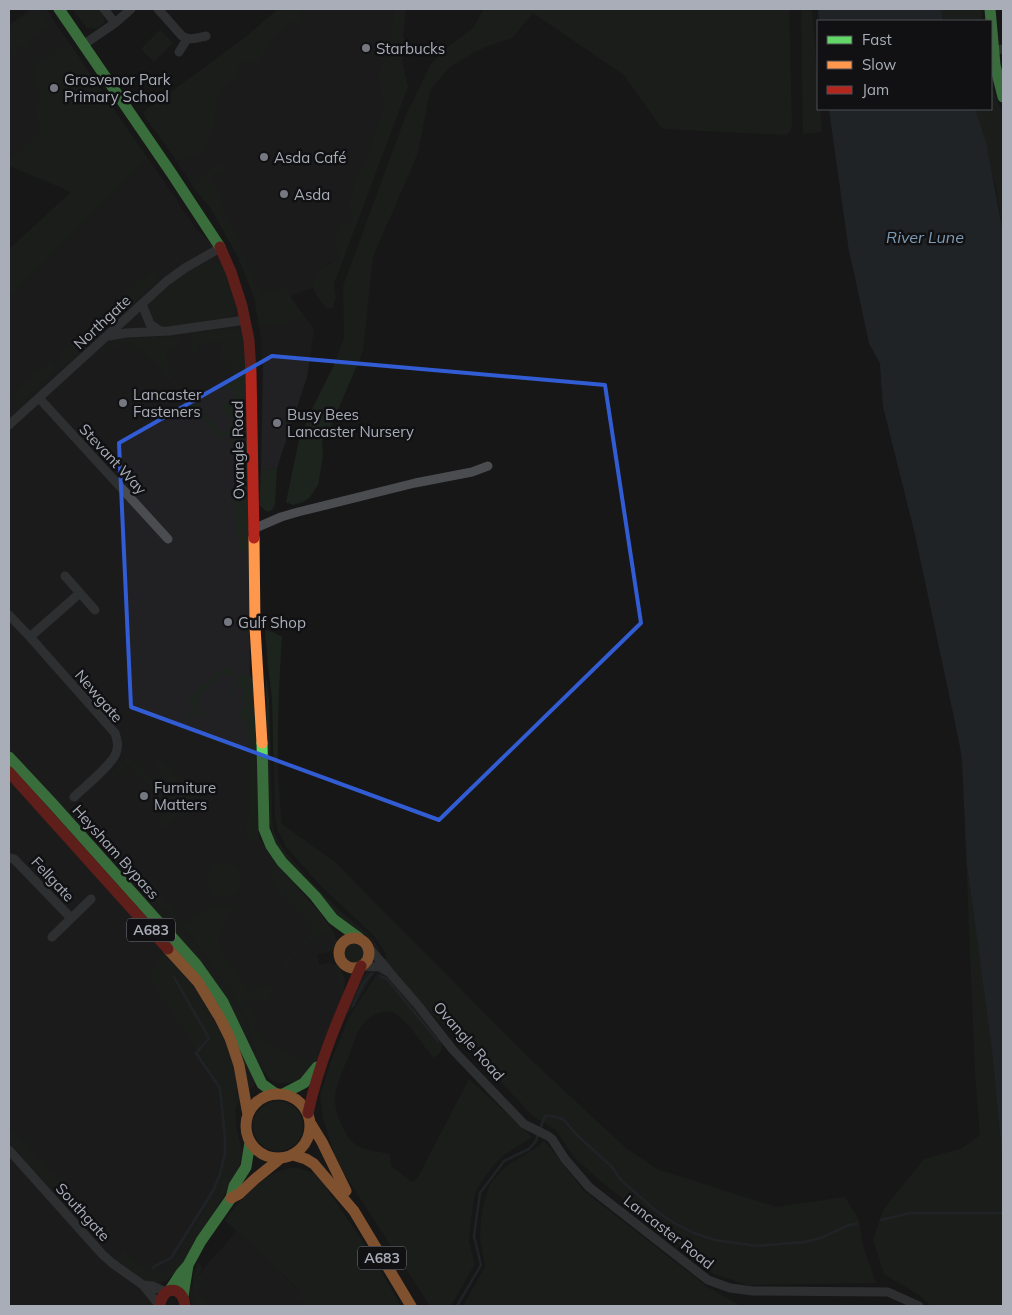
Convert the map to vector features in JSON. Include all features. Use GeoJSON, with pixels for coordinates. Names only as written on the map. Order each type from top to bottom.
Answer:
{"type":"FeatureCollection","features":[{"type":"Feature","properties":{"kind":"main road","name":"Ovangle Road"},"geometry":{"type":"LineString","coordinates":[[59,9],[188,197],[220,248],[231,272],[249,340],[252,380],[255,627],[262,732],[264,829],[276,854],[315,896],[333,920],[340,938],[340,946]]}},
{"type":"Feature","properties":{"kind":"main road"},"geometry":{"type":"LineString","coordinates":[[990,9],[998,49],[994,64],[1003,97]]}},
{"type":"Feature","properties":{"kind":"main road","name":"Heysham Bypass"},"geometry":{"type":"LineString","coordinates":[[9,757],[196,964],[223,1002],[262,1084],[280,1094]]}},
{"type":"Feature","properties":{"kind":"main road","name":"Heysham Bypass"},"geometry":{"type":"LineString","coordinates":[[9,772],[198,982],[232,1043],[240,1069],[248,1115]]}},
{"type":"Feature","properties":{"kind":"main road","name":"Ovangle Road"},"geometry":{"type":"LineString","coordinates":[[333,920],[359,938]]}},
{"type":"Feature","properties":{"kind":"main road"},"geometry":{"type":"LineString","coordinates":[[250,1142],[256,1150],[264,1155],[272,1158],[281,1158],[293,1155],[306,1142],[310,1134],[309,1119],[313,1088],[344,1007],[362,966],[368,960],[369,947],[365,941],[359,938],[350,938],[340,946],[339,956],[344,964],[347,983],[344,1007]]}},
{"type":"Feature","properties":{"kind":"main road"},"geometry":{"type":"LineString","coordinates":[[344,964],[352,968],[362,966]]}},
{"type":"Feature","properties":{"kind":"main road"},"geometry":{"type":"LineString","coordinates":[[248,1115],[252,1106],[267,1095],[280,1094],[304,1083],[323,1060]]}},
{"type":"Feature","properties":{"kind":"main road","name":"A683"},"geometry":{"type":"LineString","coordinates":[[280,1094],[291,1096],[304,1106],[348,1194],[354,1211]]}},
{"type":"Feature","properties":{"kind":"main road","name":"A683"},"geometry":{"type":"LineString","coordinates":[[248,1115],[246,1124],[250,1142]]}},
{"type":"Feature","properties":{"kind":"main road"},"geometry":{"type":"LineString","coordinates":[[160,1306],[161,1297],[188,1265],[201,1241],[231,1198],[234,1186],[246,1166],[250,1142]]}},
{"type":"Feature","properties":{"kind":"main road","name":"A683"},"geometry":{"type":"LineString","coordinates":[[293,1155],[314,1164],[354,1211],[411,1306]]}},
{"type":"Feature","properties":{"kind":"main road"},"geometry":{"type":"LineString","coordinates":[[231,1198],[239,1194],[255,1178],[281,1158]]}},
{"type":"Feature","properties":{"kind":"main road"},"geometry":{"type":"LineString","coordinates":[[186,1302],[188,1265]]}},
{"type":"Feature","properties":{"kind":"main road"},"geometry":{"type":"LineString","coordinates":[[168,1291],[177,1291],[186,1302]]}},
{"type":"Feature","properties":{"kind":"street"},"geometry":{"type":"LineString","coordinates":[[104,9],[115,23]]}},
{"type":"Feature","properties":{"kind":"street"},"geometry":{"type":"LineString","coordinates":[[83,45],[115,23],[131,9]]}},
{"type":"Feature","properties":{"kind":"street"},"geometry":{"type":"LineString","coordinates":[[158,9],[182,36],[187,39],[206,36]]}},
{"type":"Feature","properties":{"kind":"street"},"geometry":{"type":"LineString","coordinates":[[178,52],[187,39]]}},
{"type":"Feature","properties":{"kind":"street","name":"Northgate"},"geometry":{"type":"LineString","coordinates":[[9,425],[179,272],[220,248]]}},
{"type":"Feature","properties":{"kind":"street"},"geometry":{"type":"LineString","coordinates":[[142,304],[150,324],[160,331]]}},
{"type":"Feature","properties":{"kind":"street"},"geometry":{"type":"LineString","coordinates":[[108,336],[245,320]]}},
{"type":"Feature","properties":{"kind":"street","name":"Stevant Way"},"geometry":{"type":"LineString","coordinates":[[38,398],[168,539]]}},
{"type":"Feature","properties":{"kind":"street"},"geometry":{"type":"LineString","coordinates":[[254,529],[298,512],[416,483],[472,472],[488,466]]}},
{"type":"Feature","properties":{"kind":"street"},"geometry":{"type":"LineString","coordinates":[[65,576],[95,610]]}},
{"type":"Feature","properties":{"kind":"street"},"geometry":{"type":"LineString","coordinates":[[30,637],[80,593]]}},
{"type":"Feature","properties":{"kind":"street","name":"Newgate"},"geometry":{"type":"LineString","coordinates":[[9,615],[114,733],[116,738],[118,748],[114,758],[74,797]]}},
{"type":"Feature","properties":{"kind":"street","name":"Fellgate"},"geometry":{"type":"LineString","coordinates":[[12,858],[71,918]]}},
{"type":"Feature","properties":{"kind":"street","name":"Fellgate"},"geometry":{"type":"LineString","coordinates":[[52,937],[91,899]]}},
{"type":"Feature","properties":{"kind":"street","name":"Ovangle Road"},"geometry":{"type":"LineString","coordinates":[[369,947],[453,1050],[524,1124],[548,1136]]}},
{"type":"Feature","properties":{"kind":"street"},"geometry":{"type":"LineString","coordinates":[[362,966],[380,967],[390,973]]}},
{"type":"Feature","properties":{"kind":"street","name":"Lancaster Road"},"geometry":{"type":"LineString","coordinates":[[548,1136],[589,1187],[708,1280],[730,1288],[753,1291],[888,1292],[919,1306]]}},
{"type":"Feature","properties":{"kind":"street","name":"Southgate"},"geometry":{"type":"LineString","coordinates":[[9,1150],[102,1254],[143,1285],[160,1306]]}},
{"type":"Feature","properties":{"kind":"street","name":"Southgate"},"geometry":{"type":"LineString","coordinates":[[143,1285],[168,1291]]}},
{"type":"Feature","properties":{"kind":"highlighted area"},"geometry":{"type":"Polygon","coordinates":[[[272,356],[605,385],[641,623],[439,820],[131,707],[119,443],[272,356]]]}},
{"type":"Feature","properties":{"kind":"shaded area","name":"Grosvenor Park Primary School"},"geometry":{"type":"Polygon","coordinates":[[[31,9],[46,9],[128,130],[9,167],[9,25],[31,9]]]}},
{"type":"Feature","properties":{"kind":"shaded area"},"geometry":{"type":"Polygon","coordinates":[[[38,9],[50,26],[26,42],[29,46],[25,48],[22,45],[17,48],[17,56],[12,56],[12,53],[9,52],[9,27],[38,9]]]}},
{"type":"Feature","properties":{"kind":"shaded area"},"geometry":{"type":"Polygon","coordinates":[[[72,9],[100,9],[105,15],[103,16],[105,19],[104,23],[96,29],[87,28],[72,9]]]}},
{"type":"Feature","properties":{"kind":"shaded area"},"geometry":{"type":"Polygon","coordinates":[[[278,9],[304,9],[297,16],[301,20],[296,25],[292,21],[268,44],[258,63],[265,67],[263,74],[254,62],[244,62],[235,73],[236,75],[220,92],[216,99],[213,131],[203,148],[192,158],[190,155],[182,160],[176,159],[143,112],[243,39],[278,9]]]}},
{"type":"Feature","properties":{"kind":"shaded area"},"geometry":{"type":"Polygon","coordinates":[[[304,9],[394,9],[389,50],[377,76],[384,104],[368,154],[355,178],[349,205],[353,220],[340,257],[328,263],[314,280],[313,288],[290,296],[314,330],[307,377],[277,468],[261,470],[263,368],[261,338],[254,297],[241,257],[238,257],[210,207],[196,191],[166,145],[191,122],[244,62],[263,48],[304,9]]]}},
{"type":"Feature","properties":{"kind":"shaded area"},"geometry":{"type":"Polygon","coordinates":[[[394,9],[406,9],[403,37],[406,41],[402,60],[408,87],[334,284],[336,297],[333,308],[326,308],[314,290],[314,279],[321,270],[340,257],[334,243],[341,225],[353,220],[349,205],[355,178],[368,154],[384,104],[377,76],[389,50],[394,9]]]}},
{"type":"Feature","properties":{"kind":"shaded area"},"geometry":{"type":"Polygon","coordinates":[[[484,9],[789,9],[792,125],[790,132],[786,135],[665,129],[660,126],[624,75],[533,13],[512,38],[473,53],[450,67],[430,90],[418,153],[373,257],[363,351],[332,424],[322,442],[323,456],[318,485],[310,497],[303,502],[293,505],[286,502],[299,440],[333,367],[344,338],[343,286],[406,115],[431,64],[445,49],[473,28],[484,9]]]}},
{"type":"Feature","properties":{"kind":"shaded area"},"geometry":{"type":"Polygon","coordinates":[[[801,9],[812,9],[817,75],[817,110],[820,110],[822,132],[803,134],[801,9]]]}},
{"type":"Feature","properties":{"kind":"shaded area"},"geometry":{"type":"Polygon","coordinates":[[[941,9],[981,9],[982,20],[943,20],[941,9]]]}},
{"type":"Feature","properties":{"kind":"shaded area"},"geometry":{"type":"Polygon","coordinates":[[[160,30],[173,43],[154,62],[141,49],[160,30]]]}},
{"type":"Feature","properties":{"kind":"shaded area","name":"Grosvenor Park Primary School"},"geometry":{"type":"Polygon","coordinates":[[[71,45],[148,158],[9,298],[9,249],[71,192],[9,166],[9,158],[27,146],[42,129],[39,126],[37,106],[41,105],[40,89],[36,89],[34,62],[37,59],[40,63],[62,47],[64,50],[71,45]]]}},
{"type":"Feature","properties":{"kind":"shaded area"},"geometry":{"type":"Polygon","coordinates":[[[992,89],[1003,113],[1003,233],[996,188],[974,110],[992,110],[992,89]]]}},
{"type":"Feature","properties":{"kind":"shaded area"},"geometry":{"type":"Polygon","coordinates":[[[829,110],[1003,678],[1003,1306],[931,1306],[921,1296],[884,1274],[873,1240],[883,1210],[924,1159],[962,1148],[980,1135],[975,1074],[962,759],[915,534],[883,406],[880,363],[869,343],[849,251],[829,110]]]}},
{"type":"Feature","properties":{"kind":"shaded area"},"geometry":{"type":"Polygon","coordinates":[[[148,158],[196,229],[213,245],[234,289],[246,330],[250,675],[258,832],[260,840],[273,859],[321,914],[335,939],[330,950],[317,954],[319,965],[333,965],[338,969],[340,1004],[318,1054],[289,1083],[277,1083],[271,1080],[265,1072],[227,1117],[236,1163],[160,1286],[152,1306],[9,1306],[9,298],[148,158]]]}},
{"type":"Feature","properties":{"kind":"shaded area"},"geometry":{"type":"Polygon","coordinates":[[[216,163],[225,168],[211,177],[260,295],[289,286],[289,295],[303,315],[288,324],[259,324],[254,297],[238,257],[210,207],[196,191],[194,183],[216,163]]]}},
{"type":"Feature","properties":{"kind":"shaded area"},"geometry":{"type":"Polygon","coordinates":[[[212,260],[219,263],[223,268],[235,305],[232,315],[227,319],[167,327],[156,323],[151,317],[149,310],[150,304],[155,297],[188,271],[212,260]]]}},
{"type":"Feature","properties":{"kind":"shaded area"},"geometry":{"type":"Polygon","coordinates":[[[152,270],[160,278],[128,307],[120,299],[152,270]]]}},
{"type":"Feature","properties":{"kind":"shaded area"},"geometry":{"type":"Polygon","coordinates":[[[113,305],[121,314],[63,366],[56,357],[113,305]]]}},
{"type":"Feature","properties":{"kind":"shaded area"},"geometry":{"type":"Polygon","coordinates":[[[237,328],[243,337],[246,360],[248,549],[242,551],[236,520],[237,465],[230,434],[221,439],[141,348],[138,351],[130,343],[126,347],[121,342],[109,353],[105,350],[115,341],[123,339],[178,337],[182,358],[180,358],[179,347],[166,348],[168,371],[222,434],[235,423],[222,408],[223,404],[236,401],[234,389],[225,390],[222,380],[235,378],[232,361],[220,363],[219,354],[222,353],[221,341],[197,344],[198,356],[193,356],[190,337],[193,334],[236,330],[237,328]]]}},
{"type":"Feature","properties":{"kind":"shaded area"},"geometry":{"type":"Polygon","coordinates":[[[49,361],[57,369],[18,405],[11,396],[49,361]]]}},
{"type":"Feature","properties":{"kind":"shaded area"},"geometry":{"type":"Polygon","coordinates":[[[277,468],[275,504],[272,510],[267,512],[259,505],[261,470],[277,468]]]}},
{"type":"Feature","properties":{"kind":"shaded area"},"geometry":{"type":"Polygon","coordinates":[[[265,630],[282,637],[278,707],[278,754],[282,824],[336,863],[529,1058],[627,1149],[657,1169],[776,1207],[845,1197],[859,1220],[863,1246],[876,1283],[748,1285],[714,1274],[574,1157],[556,1130],[533,1116],[468,1048],[420,1003],[385,962],[386,954],[375,937],[322,887],[287,848],[278,831],[275,818],[272,699],[265,630]]]}},
{"type":"Feature","properties":{"kind":"shaded area"},"geometry":{"type":"Polygon","coordinates":[[[227,666],[234,673],[230,677],[224,672],[196,698],[200,703],[197,707],[205,716],[197,717],[199,715],[196,712],[186,720],[185,718],[195,708],[188,700],[227,666]]]}},
{"type":"Feature","properties":{"kind":"shaded area"},"geometry":{"type":"Polygon","coordinates":[[[246,674],[253,679],[257,728],[258,832],[260,840],[271,857],[321,914],[337,941],[329,952],[317,954],[331,946],[332,940],[327,930],[297,950],[281,979],[280,971],[284,961],[312,935],[311,926],[274,884],[271,872],[275,864],[259,841],[251,841],[245,836],[249,820],[250,739],[244,729],[247,725],[237,715],[247,704],[241,698],[245,690],[239,686],[218,703],[236,685],[239,680],[237,677],[246,674]]]}},
{"type":"Feature","properties":{"kind":"shaded area"},"geometry":{"type":"Polygon","coordinates":[[[266,678],[269,699],[272,820],[275,834],[285,851],[305,875],[340,911],[371,938],[380,951],[382,959],[372,941],[366,935],[348,927],[283,855],[273,837],[268,817],[266,678]]]}},
{"type":"Feature","properties":{"kind":"shaded area"},"geometry":{"type":"Polygon","coordinates":[[[160,758],[194,796],[198,792],[200,795],[196,799],[186,800],[181,797],[158,772],[156,765],[160,758]]]}},
{"type":"Feature","properties":{"kind":"shaded area"},"geometry":{"type":"Polygon","coordinates":[[[133,760],[141,766],[177,807],[176,817],[163,828],[157,822],[170,809],[129,764],[112,780],[108,776],[119,766],[118,764],[133,760]]]}},
{"type":"Feature","properties":{"kind":"shaded area"},"geometry":{"type":"Polygon","coordinates":[[[71,806],[133,872],[136,869],[186,925],[215,906],[230,909],[238,904],[240,906],[226,917],[228,921],[219,933],[217,945],[250,993],[268,983],[274,990],[266,1003],[250,999],[244,1003],[256,1019],[253,1024],[265,1040],[279,1051],[297,1059],[308,1059],[318,1054],[340,1004],[337,969],[333,965],[319,965],[333,964],[340,968],[344,974],[345,982],[344,991],[339,1008],[319,1055],[314,1064],[302,1077],[294,1082],[283,1083],[276,1082],[268,1077],[252,1043],[248,1020],[198,945],[172,917],[143,892],[72,813],[71,806]]]}},
{"type":"Feature","properties":{"kind":"shaded area"},"geometry":{"type":"Polygon","coordinates":[[[225,863],[237,868],[242,880],[237,892],[225,897],[213,892],[208,880],[213,868],[225,863]]]}},
{"type":"Feature","properties":{"kind":"shaded area"},"geometry":{"type":"Polygon","coordinates":[[[146,899],[195,946],[231,996],[246,1024],[248,1039],[146,899]]]}},
{"type":"Feature","properties":{"kind":"shaded area"},"geometry":{"type":"Polygon","coordinates":[[[354,943],[361,946],[364,953],[361,960],[354,963],[347,960],[344,953],[347,946],[354,943]]]}},
{"type":"Feature","properties":{"kind":"shaded area"},"geometry":{"type":"Polygon","coordinates":[[[165,954],[193,987],[226,1040],[237,1086],[235,1094],[236,1125],[242,1152],[239,1167],[227,1191],[174,1277],[172,1275],[166,1281],[157,1281],[155,1283],[135,1273],[117,1259],[124,1250],[145,1270],[153,1273],[168,1271],[213,1194],[224,1155],[221,1087],[147,975],[155,967],[158,956],[165,954]]]}},
{"type":"Feature","properties":{"kind":"shaded area"},"geometry":{"type":"Polygon","coordinates":[[[369,970],[376,970],[354,1007],[346,1016],[361,978],[369,970]]]}},
{"type":"Feature","properties":{"kind":"shaded area"},"geometry":{"type":"Polygon","coordinates":[[[379,971],[393,982],[411,1003],[442,1042],[442,1047],[433,1058],[411,1028],[394,1012],[379,1013],[366,1021],[356,1037],[339,1080],[335,1096],[338,1116],[344,1130],[352,1141],[363,1148],[390,1154],[391,1166],[412,1182],[418,1177],[469,1079],[532,1137],[501,1157],[485,1176],[475,1193],[469,1242],[475,1264],[451,1306],[430,1306],[337,1163],[323,1118],[320,1096],[331,1061],[349,1017],[379,971]]]}},
{"type":"Feature","properties":{"kind":"shaded area"},"geometry":{"type":"Polygon","coordinates":[[[273,1101],[283,1101],[296,1108],[303,1121],[303,1131],[296,1144],[283,1151],[273,1151],[264,1147],[257,1140],[253,1131],[253,1121],[257,1112],[264,1105],[273,1101]]]}},
{"type":"Feature","properties":{"kind":"shaded area"},"geometry":{"type":"Polygon","coordinates":[[[9,1126],[96,1223],[90,1226],[83,1224],[9,1142],[9,1126]]]}},
{"type":"Feature","properties":{"kind":"shaded area"},"geometry":{"type":"Polygon","coordinates":[[[544,1140],[584,1191],[706,1286],[741,1306],[463,1306],[485,1267],[480,1239],[481,1220],[490,1184],[505,1167],[539,1146],[544,1140]]]}},
{"type":"Feature","properties":{"kind":"shaded area"},"geometry":{"type":"Polygon","coordinates":[[[290,1168],[299,1168],[314,1173],[325,1186],[370,1252],[401,1306],[307,1306],[296,1297],[301,1292],[225,1220],[253,1188],[270,1175],[290,1168]]]}},
{"type":"Feature","properties":{"kind":"shaded area"},"geometry":{"type":"Polygon","coordinates":[[[237,1231],[315,1306],[194,1306],[187,1293],[205,1267],[237,1231]]]}},
{"type":"Feature","properties":{"kind":"shaded area"},"geometry":{"type":"Polygon","coordinates":[[[198,1262],[203,1268],[199,1275],[202,1278],[197,1283],[201,1287],[197,1292],[212,1306],[199,1306],[194,1295],[193,1279],[198,1262]]]}},
{"type":"Feature","properties":{"kind":"water"},"geometry":{"type":"Polygon","coordinates":[[[818,9],[941,9],[943,20],[819,20],[818,9]]]}},
{"type":"Feature","properties":{"kind":"water","name":"River Lune"},"geometry":{"type":"Polygon","coordinates":[[[829,110],[975,110],[986,142],[1003,233],[1003,1163],[992,1049],[967,864],[962,759],[959,741],[915,534],[883,406],[880,363],[869,343],[849,251],[829,110]]]}},
{"type":"Feature","properties":{"kind":"waterway"},"geometry":{"type":"LineString","coordinates":[[353,1006],[363,984],[372,974]]}},
{"type":"Feature","properties":{"kind":"waterway"},"geometry":{"type":"LineString","coordinates":[[380,976],[387,979],[438,1041]]}},
{"type":"Feature","properties":{"kind":"waterway"},"geometry":{"type":"LineString","coordinates":[[153,1268],[171,1258],[213,1191],[220,1174],[225,1153],[220,1088],[196,1053],[209,1038],[174,977]]}},
{"type":"Feature","properties":{"kind":"waterway"},"geometry":{"type":"LineString","coordinates":[[540,1129],[545,1116],[563,1119],[577,1135],[612,1167],[621,1180],[655,1210],[674,1223],[694,1233],[715,1240],[757,1246],[804,1242],[821,1238],[849,1225],[857,1224]]}},
{"type":"Feature","properties":{"kind":"waterway"},"geometry":{"type":"LineString","coordinates":[[457,1306],[481,1265],[474,1236],[480,1193],[504,1161],[529,1149],[536,1141],[538,1134]]}},
{"type":"Feature","properties":{"kind":"waterway"},"geometry":{"type":"LineString","coordinates":[[881,1220],[910,1213],[1003,1213]]}},
{"type":"Feature","properties":{"kind":"traffic: fast"},"geometry":{"type":"LineString","coordinates":[[59,9],[220,247]]}},
{"type":"Feature","properties":{"kind":"traffic: fast"},"geometry":{"type":"LineString","coordinates":[[990,9],[991,20]]}},
{"type":"Feature","properties":{"kind":"traffic: fast"},"geometry":{"type":"LineString","coordinates":[[992,31],[995,65],[1003,97]]}},
{"type":"Feature","properties":{"kind":"traffic: fast"},"geometry":{"type":"LineString","coordinates":[[262,743],[264,829],[271,846],[282,862],[315,896],[333,919],[359,938]]}},
{"type":"Feature","properties":{"kind":"traffic: fast"},"geometry":{"type":"LineString","coordinates":[[9,757],[196,964],[223,1002],[262,1084],[276,1094]]}},
{"type":"Feature","properties":{"kind":"traffic: fast"},"geometry":{"type":"LineString","coordinates":[[283,1094],[304,1083],[317,1067]]}},
{"type":"Feature","properties":{"kind":"traffic: fast"},"geometry":{"type":"LineString","coordinates":[[170,1290],[231,1198],[234,1186],[246,1167],[250,1142]]}},
{"type":"Feature","properties":{"kind":"traffic: fast"},"geometry":{"type":"LineString","coordinates":[[183,1296],[188,1265]]}},
{"type":"Feature","properties":{"kind":"traffic: slow"},"geometry":{"type":"LineString","coordinates":[[254,538],[255,627],[262,743]]}},
{"type":"Feature","properties":{"kind":"traffic: slow"},"geometry":{"type":"LineString","coordinates":[[354,938],[365,942],[369,953],[365,964],[354,968],[343,964],[339,953],[343,942],[354,938]]}},
{"type":"Feature","properties":{"kind":"traffic: slow"},"geometry":{"type":"LineString","coordinates":[[168,949],[198,982],[230,1038],[239,1065],[248,1115]]}},
{"type":"Feature","properties":{"kind":"traffic: slow"},"geometry":{"type":"LineString","coordinates":[[272,1094],[284,1094],[301,1103],[308,1114],[310,1126],[308,1138],[301,1149],[284,1158],[272,1158],[260,1153],[251,1144],[246,1132],[246,1120],[251,1108],[260,1099],[272,1094]]}},
{"type":"Feature","properties":{"kind":"traffic: slow"},"geometry":{"type":"LineString","coordinates":[[311,1124],[346,1191]]}},
{"type":"Feature","properties":{"kind":"traffic: slow"},"geometry":{"type":"LineString","coordinates":[[293,1155],[314,1164],[354,1211],[411,1306]]}},
{"type":"Feature","properties":{"kind":"traffic: slow"},"geometry":{"type":"LineString","coordinates":[[231,1198],[239,1194],[281,1158]]}},
{"type":"Feature","properties":{"kind":"traffic: jam"},"geometry":{"type":"LineString","coordinates":[[220,247],[231,272],[242,306],[249,340],[254,538]]}},
{"type":"Feature","properties":{"kind":"traffic: jam"},"geometry":{"type":"LineString","coordinates":[[9,772],[168,949]]}},
{"type":"Feature","properties":{"kind":"traffic: jam"},"geometry":{"type":"LineString","coordinates":[[308,1113],[324,1057],[361,966]]}},
{"type":"Feature","properties":{"kind":"traffic: jam"},"geometry":{"type":"LineString","coordinates":[[160,1306],[164,1294],[172,1290],[181,1294],[185,1306]]}},
{"type":"Feature","properties":{"kind":"place","name":"Starbucks"},"geometry":{"type":"Point","coordinates":[366,48]}},
{"type":"Feature","properties":{"kind":"place","name":"Grosvenor Park Primary School"},"geometry":{"type":"Point","coordinates":[54,88]}},
{"type":"Feature","properties":{"kind":"place","name":"Asda Café"},"geometry":{"type":"Point","coordinates":[264,157]}},
{"type":"Feature","properties":{"kind":"place","name":"Asda"},"geometry":{"type":"Point","coordinates":[284,194]}},
{"type":"Feature","properties":{"kind":"place","name":"Lancaster Fasteners"},"geometry":{"type":"Point","coordinates":[123,403]}},
{"type":"Feature","properties":{"kind":"place","name":"Busy Bees Lancaster Nursery"},"geometry":{"type":"Point","coordinates":[277,423]}},
{"type":"Feature","properties":{"kind":"place","name":"Gulf Shop"},"geometry":{"type":"Point","coordinates":[228,622]}},
{"type":"Feature","properties":{"kind":"place","name":"Furniture Matters"},"geometry":{"type":"Point","coordinates":[144,796]}}]}
